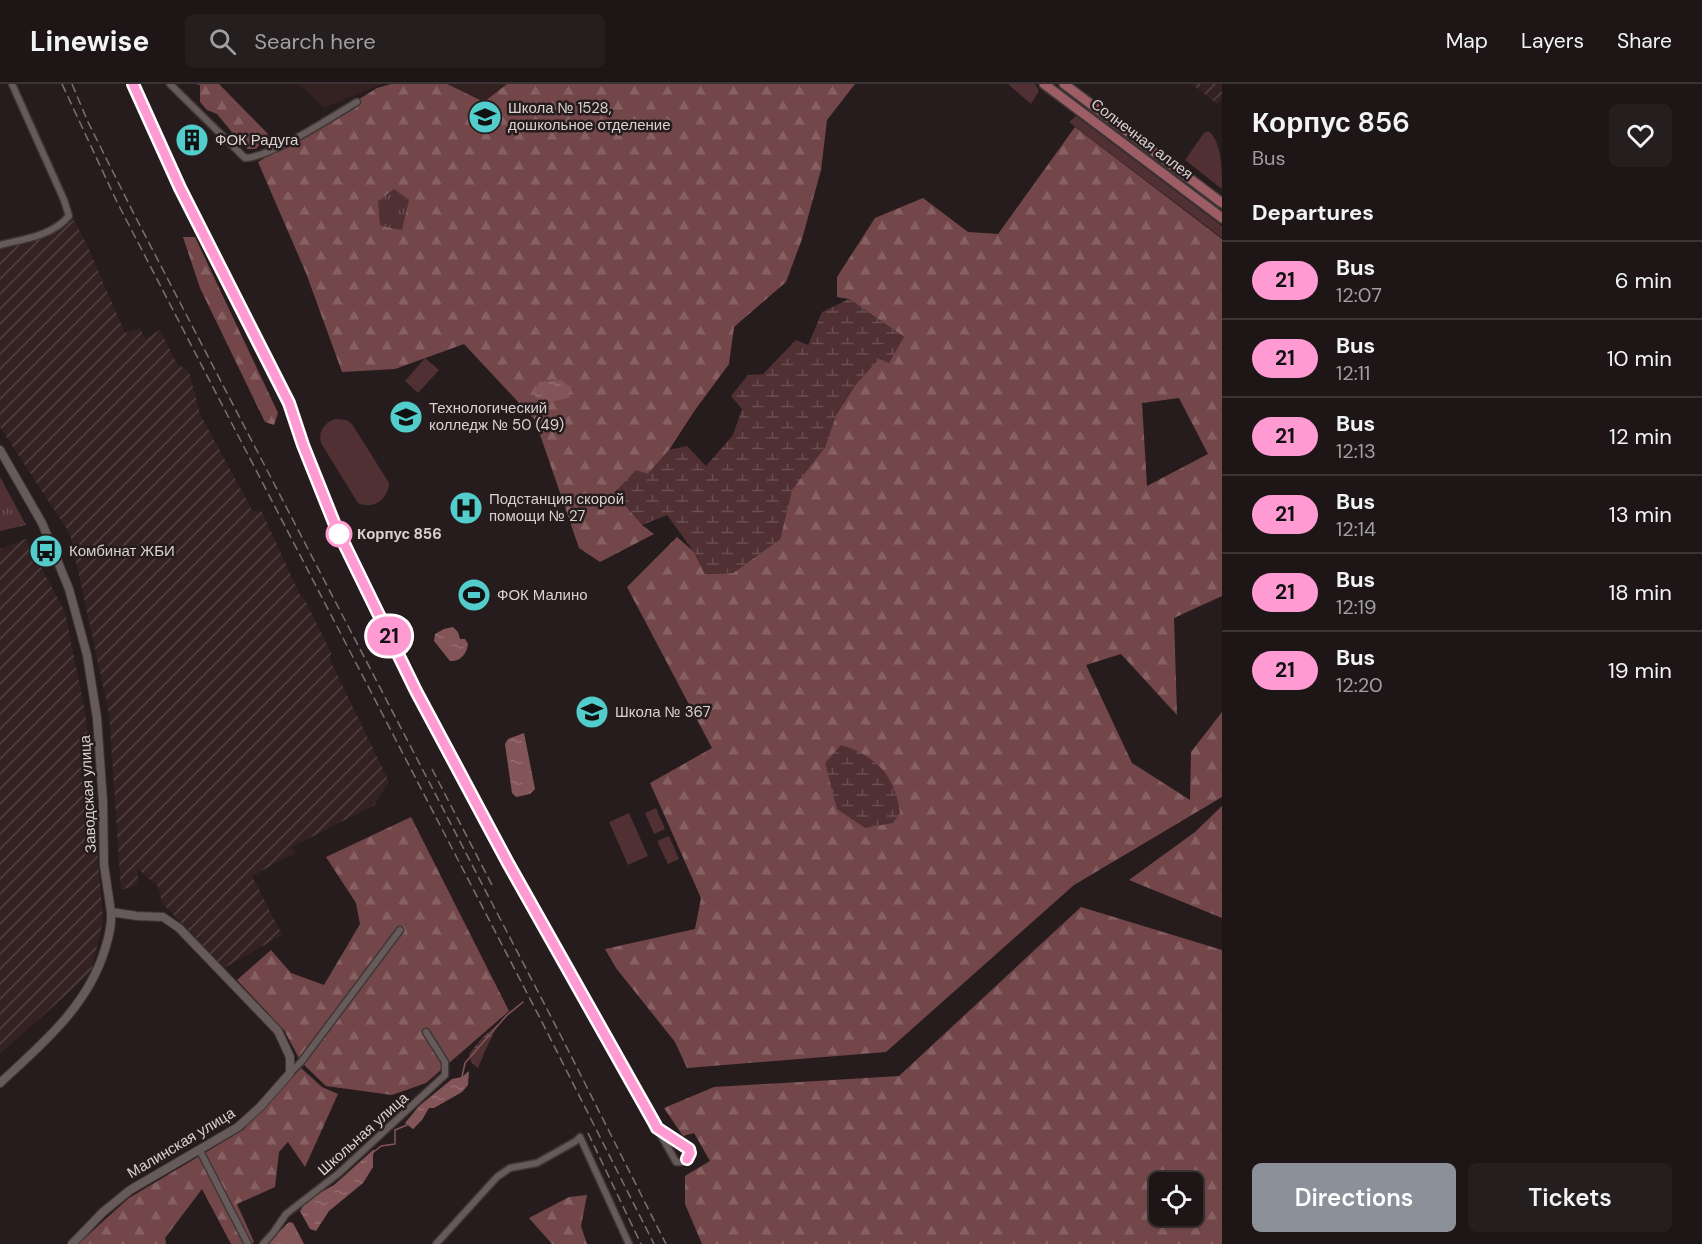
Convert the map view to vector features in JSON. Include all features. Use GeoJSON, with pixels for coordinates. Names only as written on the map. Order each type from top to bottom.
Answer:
{"type":"FeatureCollection","features":[{"type":"Feature","properties":{"kind":"main road","name":"Солнечная аллея"},"geometry":{"type":"LineString","coordinates":[[1044,84],[1222,218]]}},
{"type":"Feature","properties":{"kind":"main road","name":"Солнечная аллея"},"geometry":{"type":"LineString","coordinates":[[1064,84],[1222,203]]}},
{"type":"Feature","properties":{"kind":"main road"},"geometry":{"type":"LineString","coordinates":[[1177,184],[1176,181],[1180,180],[1204,197],[1212,196]]}},
{"type":"Feature","properties":{"kind":"street"},"geometry":{"type":"LineString","coordinates":[[0,245],[50,231],[69,216],[12,84]]}},
{"type":"Feature","properties":{"kind":"street"},"geometry":{"type":"LineString","coordinates":[[133,84],[180,188],[289,403],[339,535],[416,691],[497,843],[676,1162],[687,1159],[689,1149],[657,1128]]}},
{"type":"Feature","properties":{"kind":"street"},"geometry":{"type":"LineString","coordinates":[[170,84],[245,158],[256,157],[288,142],[357,102]]}},
{"type":"Feature","properties":{"kind":"street","name":"Заводская улица"},"geometry":{"type":"LineString","coordinates":[[0,450],[42,523],[69,589],[87,655],[97,718],[103,802],[104,865],[112,923],[101,961],[82,998],[67,1018],[0,1083]]}},
{"type":"Feature","properties":{"kind":"street"},"geometry":{"type":"LineString","coordinates":[[111,912],[163,917],[179,928],[278,1031],[290,1058],[290,1073]]}},
{"type":"Feature","properties":{"kind":"street"},"geometry":{"type":"LineString","coordinates":[[290,1073],[301,1062],[400,930]]}},
{"type":"Feature","properties":{"kind":"street","name":"Школьная улица"},"geometry":{"type":"LineString","coordinates":[[263,1244],[286,1214],[339,1173],[445,1075],[445,1062],[426,1032]]}},
{"type":"Feature","properties":{"kind":"street","name":"Малинская улица"},"geometry":{"type":"LineString","coordinates":[[72,1244],[103,1212],[130,1190],[238,1127],[260,1107],[290,1073]]}},
{"type":"Feature","properties":{"kind":"street"},"geometry":{"type":"LineString","coordinates":[[436,1244],[497,1177],[510,1168],[537,1163],[580,1137],[629,1244]]}},
{"type":"Feature","properties":{"kind":"street"},"geometry":{"type":"LineString","coordinates":[[200,1151],[248,1244]]}},
{"type":"Feature","properties":{"kind":"shaded area"},"geometry":{"type":"Polygon","coordinates":[[[299,84],[382,84],[324,108],[299,84]]]}},
{"type":"Feature","properties":{"kind":"shaded area","name":"Школа № 1528, дошкольное отделение"},"geometry":{"type":"Polygon","coordinates":[[[420,84],[528,84],[494,129],[420,84]]]}},
{"type":"Feature","properties":{"kind":"shaded area"},"geometry":{"type":"Polygon","coordinates":[[[1192,84],[1222,84],[1222,99],[1217,104],[1192,84]]]}},
{"type":"Feature","properties":{"kind":"shaded area"},"geometry":{"type":"Polygon","coordinates":[[[74,220],[125,333],[140,328],[145,339],[160,330],[177,364],[189,372],[200,414],[252,510],[262,512],[300,595],[303,596],[331,653],[331,662],[389,782],[374,805],[292,847],[295,853],[252,876],[282,935],[224,968],[163,906],[158,887],[138,869],[137,885],[121,890],[109,713],[70,534],[0,427],[0,249],[16,246],[59,229],[74,220]]]}},
{"type":"Feature","properties":{"kind":"shaded area"},"geometry":{"type":"Polygon","coordinates":[[[26,539],[65,612],[86,717],[103,921],[91,972],[0,1054],[0,549],[26,539]]]}},
{"type":"Feature","properties":{"kind":"green space"},"geometry":{"type":"Polygon","coordinates":[[[196,84],[219,84],[267,133],[270,140],[261,143],[256,149],[247,149],[247,142],[240,142],[217,114],[207,110],[200,102],[200,85],[196,84]]]}},
{"type":"Feature","properties":{"kind":"green space"},"geometry":{"type":"Polygon","coordinates":[[[391,84],[447,84],[484,102],[507,84],[855,84],[827,120],[821,170],[802,239],[786,282],[734,327],[729,364],[669,450],[648,474],[642,525],[654,534],[600,562],[579,548],[535,420],[464,344],[395,369],[342,372],[306,273],[258,162],[377,88],[391,84]]]}},
{"type":"Feature","properties":{"kind":"green space"},"geometry":{"type":"Polygon","coordinates":[[[1008,84],[1035,84],[1039,91],[1031,104],[1008,84]]]}},
{"type":"Feature","properties":{"kind":"green space"},"geometry":{"type":"Polygon","coordinates":[[[1076,116],[1222,226],[1222,238],[1069,122],[1076,116]]]}},
{"type":"Feature","properties":{"kind":"green space"},"geometry":{"type":"Polygon","coordinates":[[[1075,127],[1222,239],[1222,596],[1174,618],[1177,715],[1121,654],[1086,665],[1132,763],[1190,800],[1191,752],[1222,712],[1222,797],[1074,885],[886,1052],[687,1068],[675,1042],[616,968],[605,949],[695,929],[701,898],[650,783],[712,748],[627,587],[677,537],[694,552],[705,574],[733,573],[780,539],[792,489],[825,447],[836,415],[856,384],[879,358],[904,337],[849,299],[837,297],[837,277],[875,218],[923,198],[968,232],[998,234],[1075,127]],[[1179,398],[1142,403],[1147,486],[1208,454],[1179,398]]]}},
{"type":"Feature","properties":{"kind":"green space"},"geometry":{"type":"Polygon","coordinates":[[[1208,131],[1219,149],[1222,189],[1185,160],[1204,133],[1208,131]]]}},
{"type":"Feature","properties":{"kind":"green space"},"geometry":{"type":"Polygon","coordinates":[[[394,189],[409,200],[402,230],[380,226],[378,201],[394,189]]]}},
{"type":"Feature","properties":{"kind":"green space"},"geometry":{"type":"Polygon","coordinates":[[[183,237],[195,237],[278,413],[274,425],[265,422],[200,288],[183,237]]]}},
{"type":"Feature","properties":{"kind":"green space"},"geometry":{"type":"Polygon","coordinates":[[[849,299],[904,337],[889,363],[879,359],[856,384],[836,415],[825,447],[792,490],[780,539],[733,573],[705,574],[694,552],[667,515],[642,525],[614,493],[636,470],[648,474],[669,450],[687,446],[706,466],[733,435],[742,409],[731,396],[748,375],[763,374],[796,340],[808,345],[822,312],[849,299]]]}},
{"type":"Feature","properties":{"kind":"green space"},"geometry":{"type":"Polygon","coordinates":[[[425,358],[439,370],[418,393],[405,381],[425,358]]]}},
{"type":"Feature","properties":{"kind":"green space"},"geometry":{"type":"Polygon","coordinates":[[[335,419],[347,420],[352,424],[389,483],[386,494],[379,502],[369,505],[358,503],[321,443],[320,435],[323,428],[335,419]]]}},
{"type":"Feature","properties":{"kind":"green space"},"geometry":{"type":"Polygon","coordinates":[[[0,477],[26,525],[0,531],[0,477]]]}},
{"type":"Feature","properties":{"kind":"green space"},"geometry":{"type":"Polygon","coordinates":[[[841,745],[874,761],[888,778],[894,788],[900,813],[893,823],[865,828],[837,809],[825,763],[841,745]]]}},
{"type":"Feature","properties":{"kind":"green space"},"geometry":{"type":"Polygon","coordinates":[[[1222,806],[1222,918],[1129,880],[1195,832],[1222,806]]]}},
{"type":"Feature","properties":{"kind":"green space"},"geometry":{"type":"Polygon","coordinates":[[[656,808],[665,829],[654,834],[645,813],[656,808]]]}},
{"type":"Feature","properties":{"kind":"green space"},"geometry":{"type":"Polygon","coordinates":[[[629,813],[648,856],[628,865],[609,822],[629,813]]]}},
{"type":"Feature","properties":{"kind":"green space"},"geometry":{"type":"Polygon","coordinates":[[[411,817],[509,1011],[426,1083],[392,1095],[326,1086],[301,1062],[284,1030],[237,980],[271,950],[291,973],[324,985],[360,924],[356,903],[326,857],[411,817]]]}},
{"type":"Feature","properties":{"kind":"green space"},"geometry":{"type":"Polygon","coordinates":[[[669,836],[679,859],[668,864],[657,841],[669,836]]]}},
{"type":"Feature","properties":{"kind":"green space"},"geometry":{"type":"Polygon","coordinates":[[[1081,907],[1222,950],[1222,1244],[702,1244],[685,1204],[685,1176],[710,1161],[694,1133],[683,1136],[664,1108],[714,1087],[899,1076],[1081,907]]]}},
{"type":"Feature","properties":{"kind":"green space"},"geometry":{"type":"Polygon","coordinates":[[[498,1024],[478,1068],[471,1062],[469,1054],[498,1024]]]}},
{"type":"Feature","properties":{"kind":"green space"},"geometry":{"type":"Polygon","coordinates":[[[301,1068],[322,1087],[338,1094],[305,1167],[288,1142],[279,1152],[275,1187],[237,1204],[254,1242],[231,1244],[202,1189],[165,1238],[166,1244],[78,1244],[129,1198],[243,1130],[301,1068]]]}},
{"type":"Feature","properties":{"kind":"green space"},"geometry":{"type":"Polygon","coordinates":[[[587,1195],[581,1226],[587,1244],[552,1244],[529,1218],[569,1197],[587,1195]]]}},
{"type":"Feature","properties":{"kind":"water"},"geometry":{"type":"Polygon","coordinates":[[[561,380],[571,387],[569,398],[544,403],[535,397],[534,390],[539,382],[561,380]]]}},
{"type":"Feature","properties":{"kind":"water"},"geometry":{"type":"Polygon","coordinates":[[[453,627],[460,639],[465,639],[468,644],[462,657],[450,661],[434,641],[435,634],[453,627]]]}},
{"type":"Feature","properties":{"kind":"water"},"geometry":{"type":"Polygon","coordinates":[[[524,733],[535,789],[530,794],[516,797],[512,793],[505,744],[508,739],[524,733]]]}},
{"type":"Feature","properties":{"kind":"water"},"geometry":{"type":"Polygon","coordinates":[[[469,1071],[468,1085],[462,1092],[434,1108],[429,1108],[413,1129],[405,1123],[419,1106],[452,1079],[462,1077],[469,1071]]]}},
{"type":"Feature","properties":{"kind":"water"},"geometry":{"type":"Polygon","coordinates":[[[375,1150],[373,1167],[363,1183],[329,1211],[316,1231],[310,1229],[300,1211],[307,1200],[334,1185],[375,1150]]]}},
{"type":"Feature","properties":{"kind":"water"},"geometry":{"type":"Polygon","coordinates":[[[289,1222],[293,1223],[304,1244],[267,1244],[289,1222]]]}},
{"type":"Feature","properties":{"kind":"waterway"},"geometry":{"type":"LineString","coordinates":[[462,1077],[465,1063],[507,1015],[523,1002]]}},
{"type":"Feature","properties":{"kind":"waterway"},"geometry":{"type":"LineString","coordinates":[[375,1151],[381,1146],[395,1144],[395,1130],[407,1125]]}},
{"type":"Feature","properties":{"kind":"railway"},"geometry":{"type":"LineString","coordinates":[[62,84],[117,202],[541,1020],[654,1244]]}},
{"type":"Feature","properties":{"kind":"railway"},"geometry":{"type":"LineString","coordinates":[[72,84],[88,122],[134,214],[561,1036],[666,1244]]}},
{"type":"Feature","properties":{"kind":"railway"},"geometry":{"type":"LineString","coordinates":[[432,769],[493,887]]}},
{"type":"Feature","properties":{"kind":"railway"},"geometry":{"type":"LineString","coordinates":[[588,1133],[641,1244]]}},
{"type":"Feature","properties":{"kind":"bus line","name":"21"},"geometry":{"type":"LineString","coordinates":[[133,84],[180,188],[289,403],[335,525],[416,691],[508,863],[657,1128],[689,1149],[687,1159]]}},
{"type":"Feature","properties":{"kind":"place","name":"Школа № 1528, дошкольное отделение"},"geometry":{"type":"Point","coordinates":[485,117]}},
{"type":"Feature","properties":{"kind":"place","name":"ФОК Радуга"},"geometry":{"type":"Point","coordinates":[192,140]}},
{"type":"Feature","properties":{"kind":"place","name":"Технологический колледж № 50 (49)"},"geometry":{"type":"Point","coordinates":[406,417]}},
{"type":"Feature","properties":{"kind":"place","name":"Подстанция скорой помощи № 27"},"geometry":{"type":"Point","coordinates":[466,508]}},
{"type":"Feature","properties":{"kind":"place","name":"Корпус 856"},"geometry":{"type":"Point","coordinates":[339,534]}},
{"type":"Feature","properties":{"kind":"place","name":"Комбинат ЖБИ"},"geometry":{"type":"Point","coordinates":[46,551]}},
{"type":"Feature","properties":{"kind":"place","name":"ФОК Малино"},"geometry":{"type":"Point","coordinates":[474,595]}},
{"type":"Feature","properties":{"kind":"place","name":"Школа № 367"},"geometry":{"type":"Point","coordinates":[592,712]}}]}
